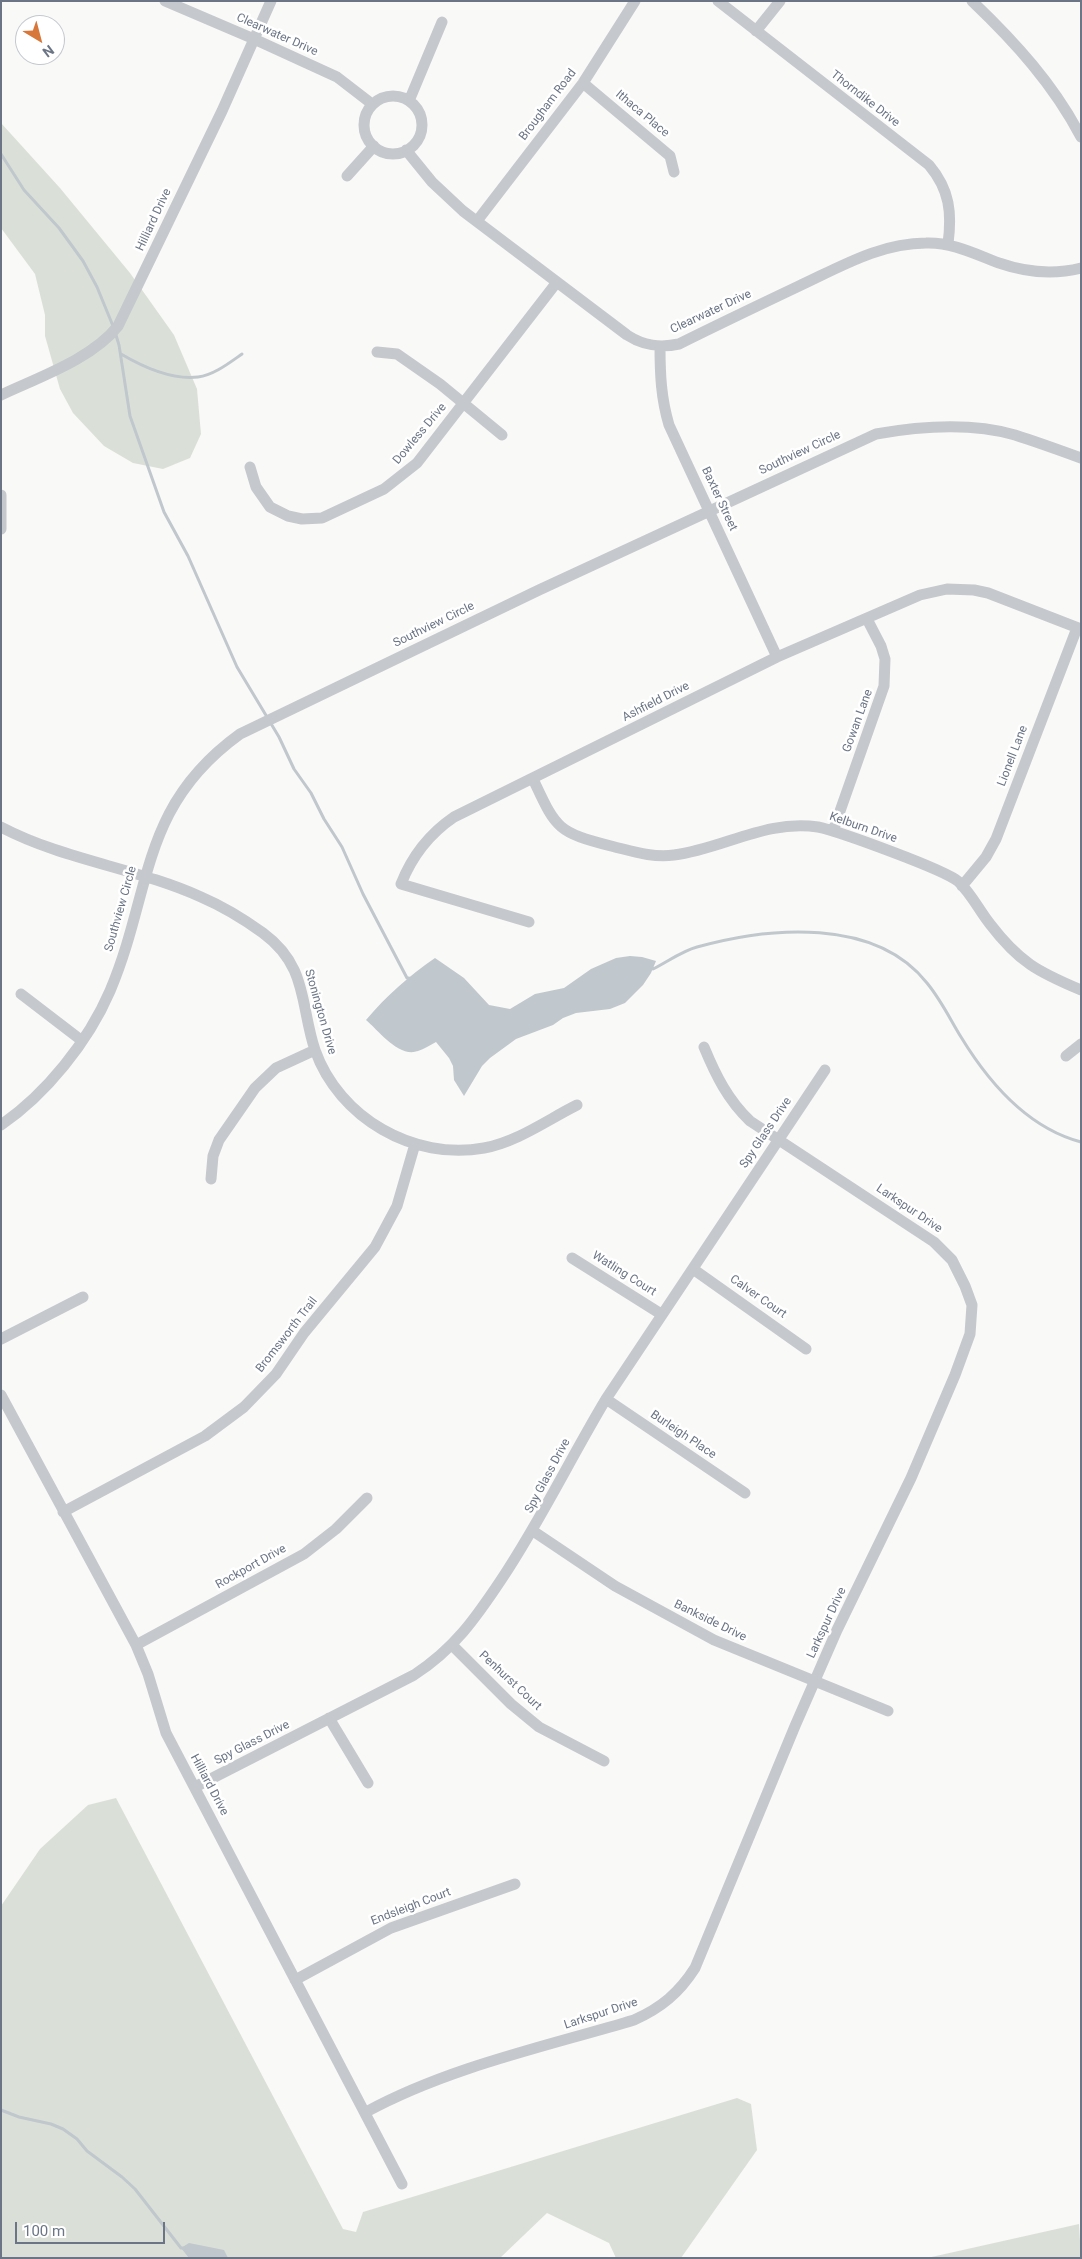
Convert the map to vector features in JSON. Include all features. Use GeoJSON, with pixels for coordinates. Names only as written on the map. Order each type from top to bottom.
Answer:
{"type":"FeatureCollection","features":[{"type":"Feature","properties":{"kind":"street","name":"Clearwater Drive"},"geometry":{"type":"LineString","coordinates":[[165,1],[254,38],[337,77],[372,104]]}},
{"type":"Feature","properties":{"kind":"street","name":"Hilliard Drive"},"geometry":{"type":"LineString","coordinates":[[1,394],[85,354],[107,338],[118,326],[222,112],[271,1]]}},
{"type":"Feature","properties":{"kind":"street","name":"Brougham Road"},"geometry":{"type":"LineString","coordinates":[[476,221],[583,83],[635,1]]}},
{"type":"Feature","properties":{"kind":"street","name":"Thorndike Drive"},"geometry":{"type":"LineString","coordinates":[[718,1],[928,165],[937,176],[949,201],[951,214],[948,244]]}},
{"type":"Feature","properties":{"kind":"street"},"geometry":{"type":"LineString","coordinates":[[756,31],[780,1]]}},
{"type":"Feature","properties":{"kind":"street"},"geometry":{"type":"LineString","coordinates":[[972,1],[1031,62],[1052,89],[1081,138]]}},
{"type":"Feature","properties":{"kind":"street"},"geometry":{"type":"LineString","coordinates":[[409,101],[442,22]]}},
{"type":"Feature","properties":{"kind":"street","name":"Ithaca Place"},"geometry":{"type":"LineString","coordinates":[[583,83],[670,156],[674,172]]}},
{"type":"Feature","properties":{"kind":"street"},"geometry":{"type":"LineString","coordinates":[[390,96],[397,96],[409,101],[421,116],[422,126],[417,140],[406,150],[389,153],[369,142],[364,129],[365,116],[372,104],[390,96]]}},
{"type":"Feature","properties":{"kind":"street"},"geometry":{"type":"LineString","coordinates":[[347,176],[374,146]]}},
{"type":"Feature","properties":{"kind":"street","name":"Clearwater Drive"},"geometry":{"type":"LineString","coordinates":[[406,150],[432,182],[476,221],[627,335],[641,343],[660,346],[679,344],[867,254],[907,244],[948,244],[1029,271],[1058,273],[1081,268]]}},
{"type":"Feature","properties":{"kind":"street","name":"Dowless Drive"},"geometry":{"type":"LineString","coordinates":[[250,467],[256,487],[270,507],[288,516],[302,519],[322,518],[384,489],[416,463],[557,282]]}},
{"type":"Feature","properties":{"kind":"street","name":"Baxter Street"},"geometry":{"type":"LineString","coordinates":[[660,346],[660,385],[669,425],[777,657]]}},
{"type":"Feature","properties":{"kind":"street"},"geometry":{"type":"LineString","coordinates":[[377,352],[397,354],[463,403],[502,435]]}},
{"type":"Feature","properties":{"kind":"street","name":"Southview Circle"},"geometry":{"type":"LineString","coordinates":[[1,1124],[27,1105],[51,1080],[96,1018],[110,991],[155,842],[180,793],[208,760],[240,734],[539,590],[864,439],[897,430],[952,427],[992,430],[1014,435],[1081,458]]}},
{"type":"Feature","properties":{"kind":"street"},"geometry":{"type":"LineString","coordinates":[[1,495],[1,529]]}},
{"type":"Feature","properties":{"kind":"street","name":"Ashfield Drive"},"geometry":{"type":"LineString","coordinates":[[529,922],[401,884],[415,855],[438,830],[454,817],[777,657],[920,595],[947,589],[988,593],[1079,629]]}},
{"type":"Feature","properties":{"kind":"street","name":"Gowan Lane"},"geometry":{"type":"LineString","coordinates":[[833,831],[884,686],[885,659],[881,646],[867,619]]}},
{"type":"Feature","properties":{"kind":"street","name":"Lionell Lane"},"geometry":{"type":"LineString","coordinates":[[962,886],[986,857],[996,839],[1079,629]]}},
{"type":"Feature","properties":{"kind":"street","name":"Kelburn Drive"},"geometry":{"type":"LineString","coordinates":[[533,779],[545,808],[563,828],[580,838],[645,854],[658,856],[686,853],[777,827],[797,826],[833,831],[933,868],[957,880],[975,900],[1001,938],[1025,963],[1052,978],[1081,990]]}},
{"type":"Feature","properties":{"kind":"street","name":"Stonington Drive"},"geometry":{"type":"LineString","coordinates":[[1,827],[50,848],[202,897],[262,932],[278,946],[291,962],[298,975],[315,1050],[329,1077],[355,1109],[376,1127],[393,1136],[415,1144],[450,1150],[484,1148],[522,1134],[576,1105]]}},
{"type":"Feature","properties":{"kind":"street"},"geometry":{"type":"LineString","coordinates":[[21,994],[81,1040]]}},
{"type":"Feature","properties":{"kind":"street"},"geometry":{"type":"LineString","coordinates":[[1066,1056],[1081,1044]]}},
{"type":"Feature","properties":{"kind":"street","name":"Larkspur Drive"},"geometry":{"type":"LineString","coordinates":[[366,2112],[401,2093],[455,2073],[634,2020],[669,2000],[688,1979],[695,1968],[794,1726],[837,1630],[911,1478],[955,1375],[970,1334],[972,1305],[966,1286],[952,1260],[934,1242],[750,1121],[735,1107],[724,1091],[704,1047]]}},
{"type":"Feature","properties":{"kind":"street"},"geometry":{"type":"LineString","coordinates":[[211,1179],[213,1156],[219,1140],[255,1088],[276,1068],[315,1050]]}},
{"type":"Feature","properties":{"kind":"street","name":"Spy Glass Drive"},"geometry":{"type":"LineString","coordinates":[[195,1787],[414,1675],[432,1664],[470,1626],[534,1531],[606,1399],[825,1070]]}},
{"type":"Feature","properties":{"kind":"street","name":"Bromsworth Trail"},"geometry":{"type":"LineString","coordinates":[[63,1512],[205,1436],[244,1408],[276,1374],[304,1334],[375,1247],[397,1206],[415,1144]]}},
{"type":"Feature","properties":{"kind":"street","name":"Watling Court"},"geometry":{"type":"LineString","coordinates":[[572,1258],[661,1314]]}},
{"type":"Feature","properties":{"kind":"street","name":"Calver Court"},"geometry":{"type":"LineString","coordinates":[[693,1269],[806,1349]]}},
{"type":"Feature","properties":{"kind":"street"},"geometry":{"type":"LineString","coordinates":[[1,1339],[83,1297]]}},
{"type":"Feature","properties":{"kind":"street","name":"Hilliard Drive"},"geometry":{"type":"LineString","coordinates":[[1,1395],[136,1645],[148,1674],[164,1728],[402,2184]]}},
{"type":"Feature","properties":{"kind":"street","name":"Burleigh Place"},"geometry":{"type":"LineString","coordinates":[[606,1399],[745,1493]]}},
{"type":"Feature","properties":{"kind":"street","name":"Rockport Drive"},"geometry":{"type":"LineString","coordinates":[[136,1645],[304,1554],[336,1529],[368,1498]]}},
{"type":"Feature","properties":{"kind":"street","name":"Bankside Drive"},"geometry":{"type":"LineString","coordinates":[[534,1531],[616,1586],[714,1640],[888,1711]]}},
{"type":"Feature","properties":{"kind":"street","name":"Penhurst Court"},"geometry":{"type":"LineString","coordinates":[[452,1645],[511,1704],[539,1727],[604,1761]]}},
{"type":"Feature","properties":{"kind":"street"},"geometry":{"type":"LineString","coordinates":[[329,1718],[368,1783]]}},
{"type":"Feature","properties":{"kind":"street","name":"Endsleigh Court"},"geometry":{"type":"LineString","coordinates":[[295,1980],[391,1928],[515,1884]]}},
{"type":"Feature","properties":{"kind":"shaded area"},"geometry":{"type":"Polygon","coordinates":[[[1,123],[60,188],[130,273],[174,335],[197,389],[201,434],[190,458],[163,469],[133,463],[104,446],[73,413],[60,389],[45,336],[45,315],[35,274],[1,228],[1,123]]]}},
{"type":"Feature","properties":{"kind":"shaded area"},"geometry":{"type":"Polygon","coordinates":[[[630,956],[656,961],[643,985],[625,1003],[610,1009],[576,1013],[563,1018],[553,1025],[516,1039],[482,1066],[464,1096],[454,1080],[453,1066],[449,1058],[436,1042],[418,1051],[404,1051],[390,1042],[366,1020],[399,986],[435,958],[464,978],[489,1005],[510,1009],[535,994],[564,988],[591,969],[616,958],[630,956]]]}},
{"type":"Feature","properties":{"kind":"shaded area"},"geometry":{"type":"Polygon","coordinates":[[[116,1798],[343,2229],[356,2232],[363,2212],[737,2098],[751,2104],[757,2150],[681,2258],[616,2258],[609,2243],[547,2213],[500,2258],[1,2258],[1,1906],[40,1849],[88,1805],[116,1798]]]}},
{"type":"Feature","properties":{"kind":"shaded area"},"geometry":{"type":"Polygon","coordinates":[[[1079,2224],[1081,2258],[927,2258],[1079,2224]]]}},
{"type":"Feature","properties":{"kind":"shaded area"},"geometry":{"type":"Polygon","coordinates":[[[189,2243],[224,2250],[228,2258],[189,2258],[181,2248],[189,2243]]]}},
{"type":"Feature","properties":{"kind":"waterway"},"geometry":{"type":"LineString","coordinates":[[1,154],[24,190],[59,228],[83,261],[97,287],[113,326]]}},
{"type":"Feature","properties":{"kind":"waterway"},"geometry":{"type":"LineString","coordinates":[[115,332],[119,345],[130,416],[164,512],[188,556],[237,667],[279,737],[294,769],[311,793],[324,819],[342,847],[363,894],[407,978],[409,978]]}},
{"type":"Feature","properties":{"kind":"waterway"},"geometry":{"type":"LineString","coordinates":[[121,354],[158,372],[178,377],[198,377],[210,374],[242,354]]}},
{"type":"Feature","properties":{"kind":"waterway"},"geometry":{"type":"LineString","coordinates":[[651,966],[653,969],[691,949],[725,940],[788,932],[820,933],[850,937],[879,947],[905,962],[927,983],[984,1071],[1012,1102],[1044,1126],[1081,1142]]}},
{"type":"Feature","properties":{"kind":"waterway"},"geometry":{"type":"LineString","coordinates":[[1,2110],[19,2117],[51,2124],[63,2129],[77,2139],[87,2151],[135,2189],[181,2248],[184,2248]]}}]}
